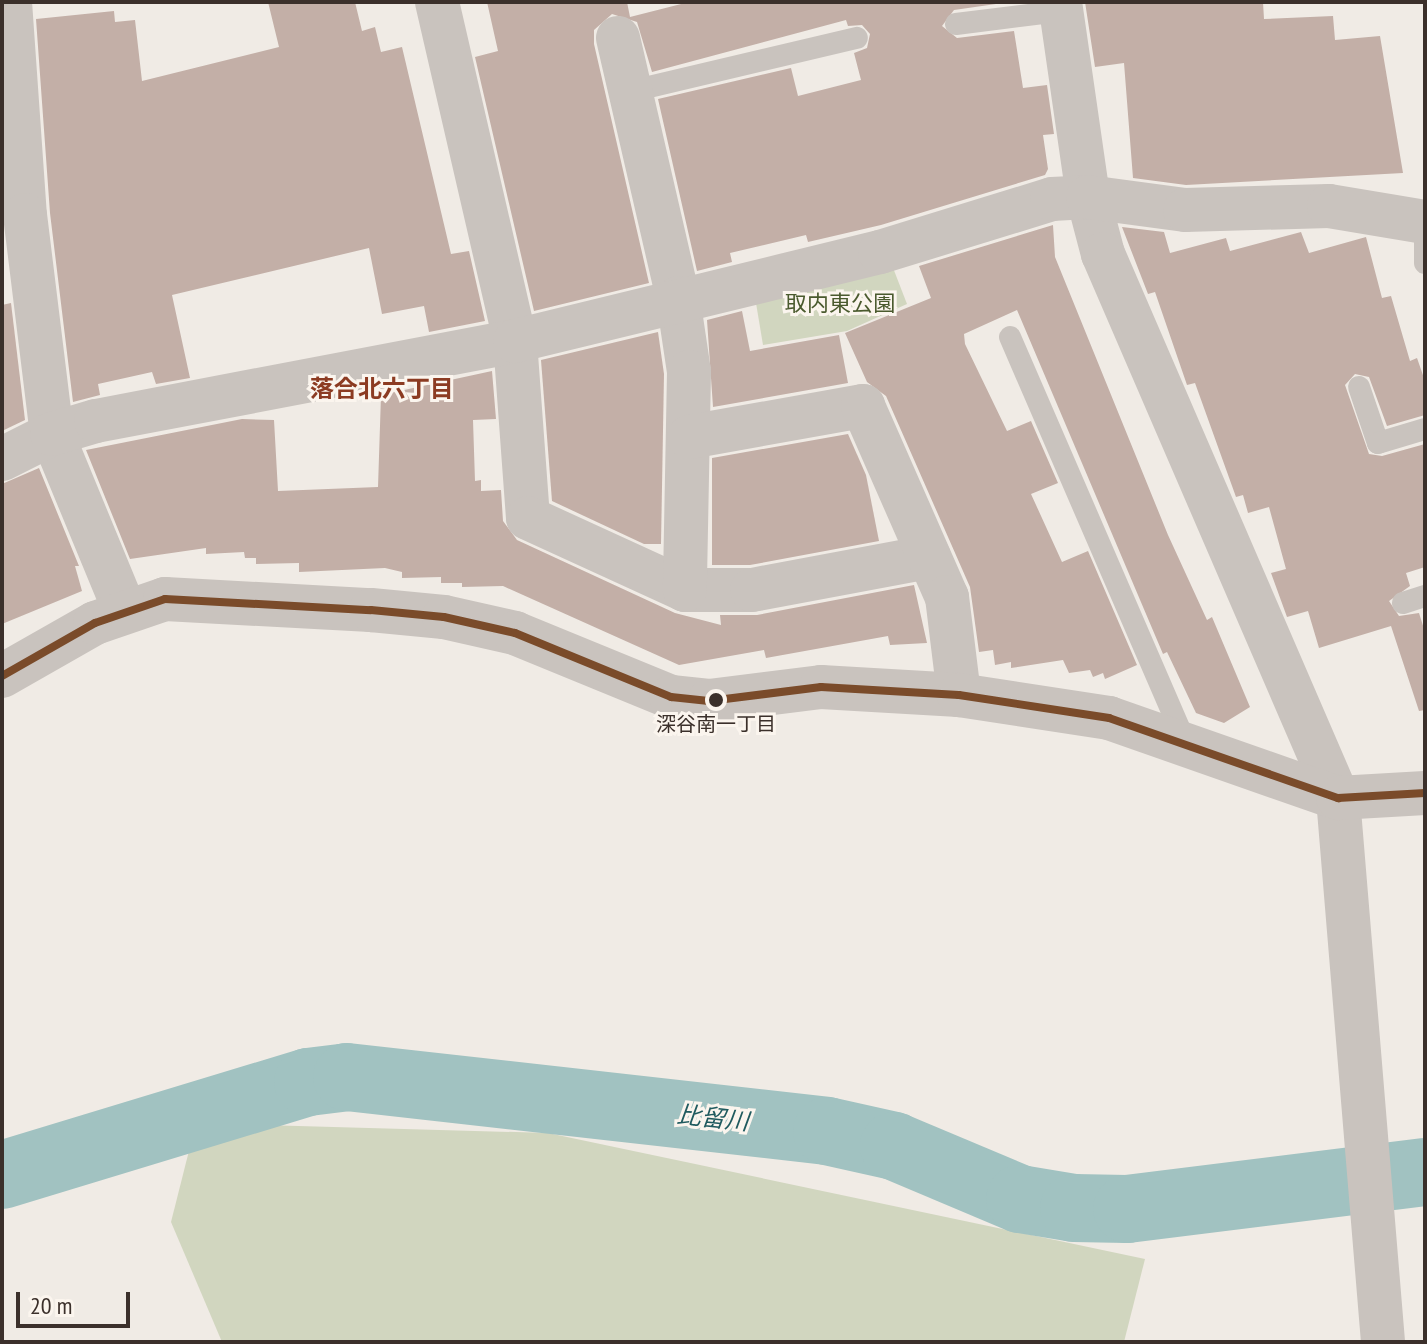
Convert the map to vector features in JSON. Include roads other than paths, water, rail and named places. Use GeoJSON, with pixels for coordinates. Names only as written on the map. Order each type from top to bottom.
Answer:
{"type":"FeatureCollection","features":[{"type":"Feature","properties":{"kind":"street"},"geometry":{"type":"LineString","coordinates":[[437,2],[515,341],[528,518],[685,590],[752,590],[929,557]]}},
{"type":"Feature","properties":{"kind":"street"},"geometry":{"type":"LineString","coordinates":[[22,5],[25,215],[52,434],[124,609]]}},
{"type":"Feature","properties":{"kind":"street"},"geometry":{"type":"LineString","coordinates":[[1061,6],[1088,197],[1103,254],[1338,798],[1366,1166],[1383,1342]]}},
{"type":"Feature","properties":{"kind":"street"},"geometry":{"type":"LineString","coordinates":[[618,38],[678,298],[689,372],[685,590]]}},
{"type":"Feature","properties":{"kind":"street"},"geometry":{"type":"LineString","coordinates":[[2,459],[52,434],[515,341],[678,298],[880,252],[1052,199],[1088,197],[1185,210],[1329,206],[1425,222]]}},
{"type":"Feature","properties":{"kind":"street"},"geometry":{"type":"LineString","coordinates":[[689,437],[863,406],[947,597],[959,695]]}},
{"type":"Feature","properties":{"kind":"street"},"geometry":{"type":"LineString","coordinates":[[2,676],[124,609],[194,597],[444,617],[515,633],[671,697],[709,701],[821,687],[959,695],[1109,718],[1186,743],[1261,775],[1338,798],[1425,793]]}},
{"type":"Feature","properties":{"kind":"lane"},"geometry":{"type":"LineString","coordinates":[[956,24],[1061,6]]}},
{"type":"Feature","properties":{"kind":"lane"},"geometry":{"type":"LineString","coordinates":[[632,91],[857,38]]}},
{"type":"Feature","properties":{"kind":"lane"},"geometry":{"type":"LineString","coordinates":[[1425,238],[1425,263]]}},
{"type":"Feature","properties":{"kind":"lane"},"geometry":{"type":"LineString","coordinates":[[1010,337],[1186,743]]}},
{"type":"Feature","properties":{"kind":"lane"},"geometry":{"type":"LineString","coordinates":[[1359,387],[1378,443],[1425,429]]}},
{"type":"Feature","properties":{"kind":"lane"},"geometry":{"type":"LineString","coordinates":[[1403,603],[1425,596]]}},
{"type":"Feature","properties":{"kind":"waterway","name":"比留川"},"geometry":{"type":"LineString","coordinates":[[2,1175],[308,1082],[347,1077],[827,1131],[894,1146],[1020,1199],[1074,1208],[1127,1209],[1425,1172]]}},
{"type":"Feature","properties":{"kind":"place","name":"深谷南一丁目"},"geometry":{"type":"Point","coordinates":[716,700]}},
{"type":"Feature","properties":{"kind":"district","name":"落合北六丁目"},"geometry":{"type":"Point","coordinates":[382,389]}},
{"type":"Feature","properties":{"kind":"park label","name":"取内東公園"},"geometry":{"type":"Point","coordinates":[840,304]}}]}
